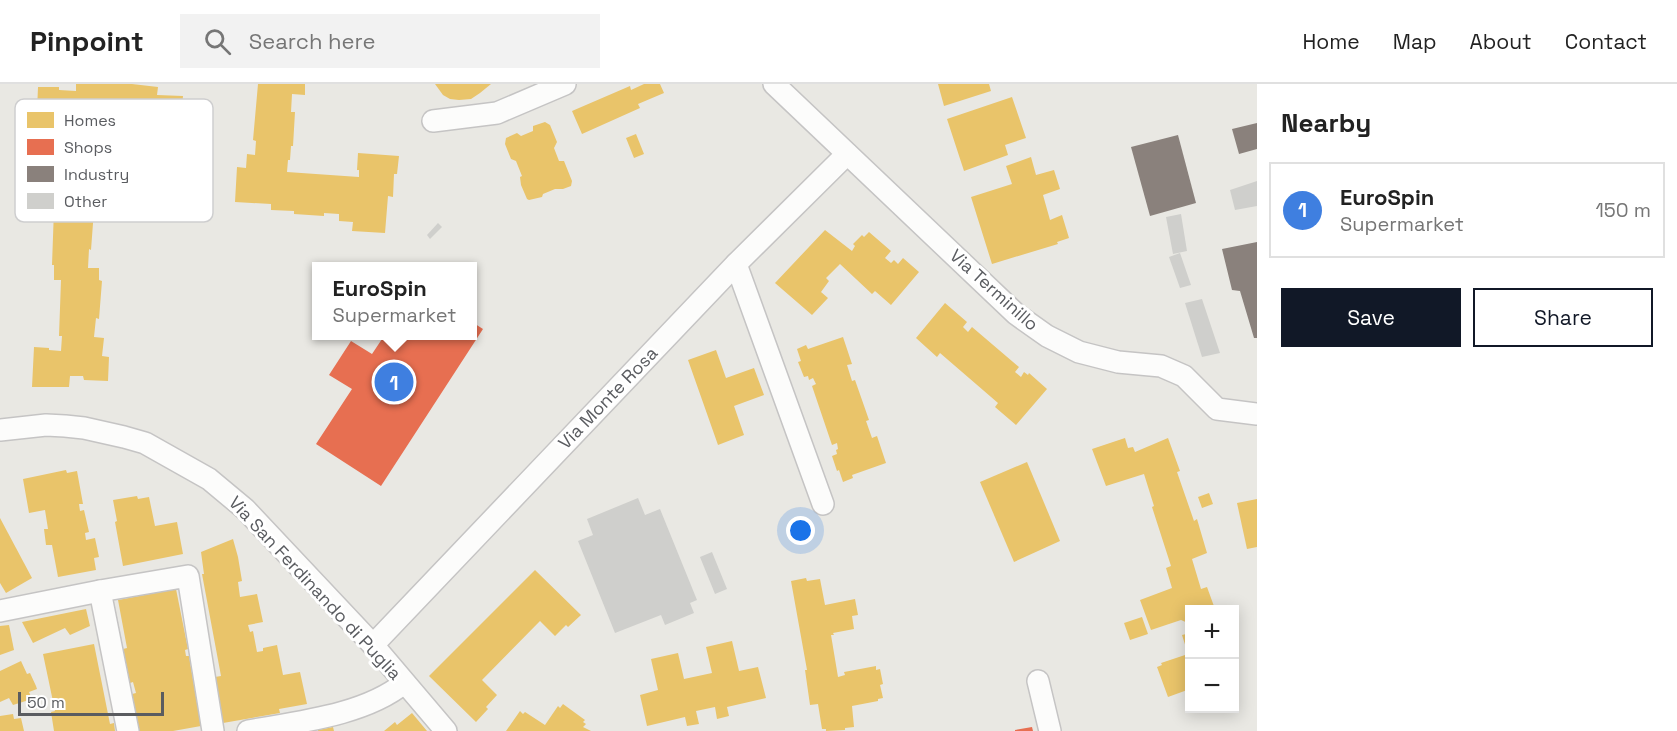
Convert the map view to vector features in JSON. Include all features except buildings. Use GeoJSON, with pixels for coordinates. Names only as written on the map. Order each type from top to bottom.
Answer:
{"type":"FeatureCollection","features":[{"type":"Feature","properties":{"kind":"street"},"geometry":{"type":"LineString","coordinates":[[433,121],[497,114],[565,84]]}},
{"type":"Feature","properties":{"kind":"street","name":"Via Terminillo"},"geometry":{"type":"LineString","coordinates":[[774,84],[1032,326],[1079,352],[1118,362],[1161,366],[1184,376],[1217,409],[1257,414]]}},
{"type":"Feature","properties":{"kind":"street","name":"Via Monte Rosa"},"geometry":{"type":"LineString","coordinates":[[373,645],[736,264],[847,154]]}},
{"type":"Feature","properties":{"kind":"street"},"geometry":{"type":"LineString","coordinates":[[736,264],[823,504]]}},
{"type":"Feature","properties":{"kind":"street","name":"Via San Ferdinando di Puglia"},"geometry":{"type":"LineString","coordinates":[[0,430],[46,425],[84,428],[145,443],[209,479],[245,509],[373,645],[446,731]]}},
{"type":"Feature","properties":{"kind":"street"},"geometry":{"type":"LineString","coordinates":[[0,611],[188,576],[213,731]]}},
{"type":"Feature","properties":{"kind":"street"},"geometry":{"type":"LineString","coordinates":[[100,591],[128,731]]}},
{"type":"Feature","properties":{"kind":"street"},"geometry":{"type":"LineString","coordinates":[[1038,681],[1050,731]]}},
{"type":"Feature","properties":{"kind":"street"},"geometry":{"type":"LineString","coordinates":[[248,731],[336,715],[391,694],[404,683]]}},
{"type":"Feature","properties":{"kind":"place","name":"EuroSpin"},"geometry":{"type":"Point","coordinates":[394,382]}}]}
